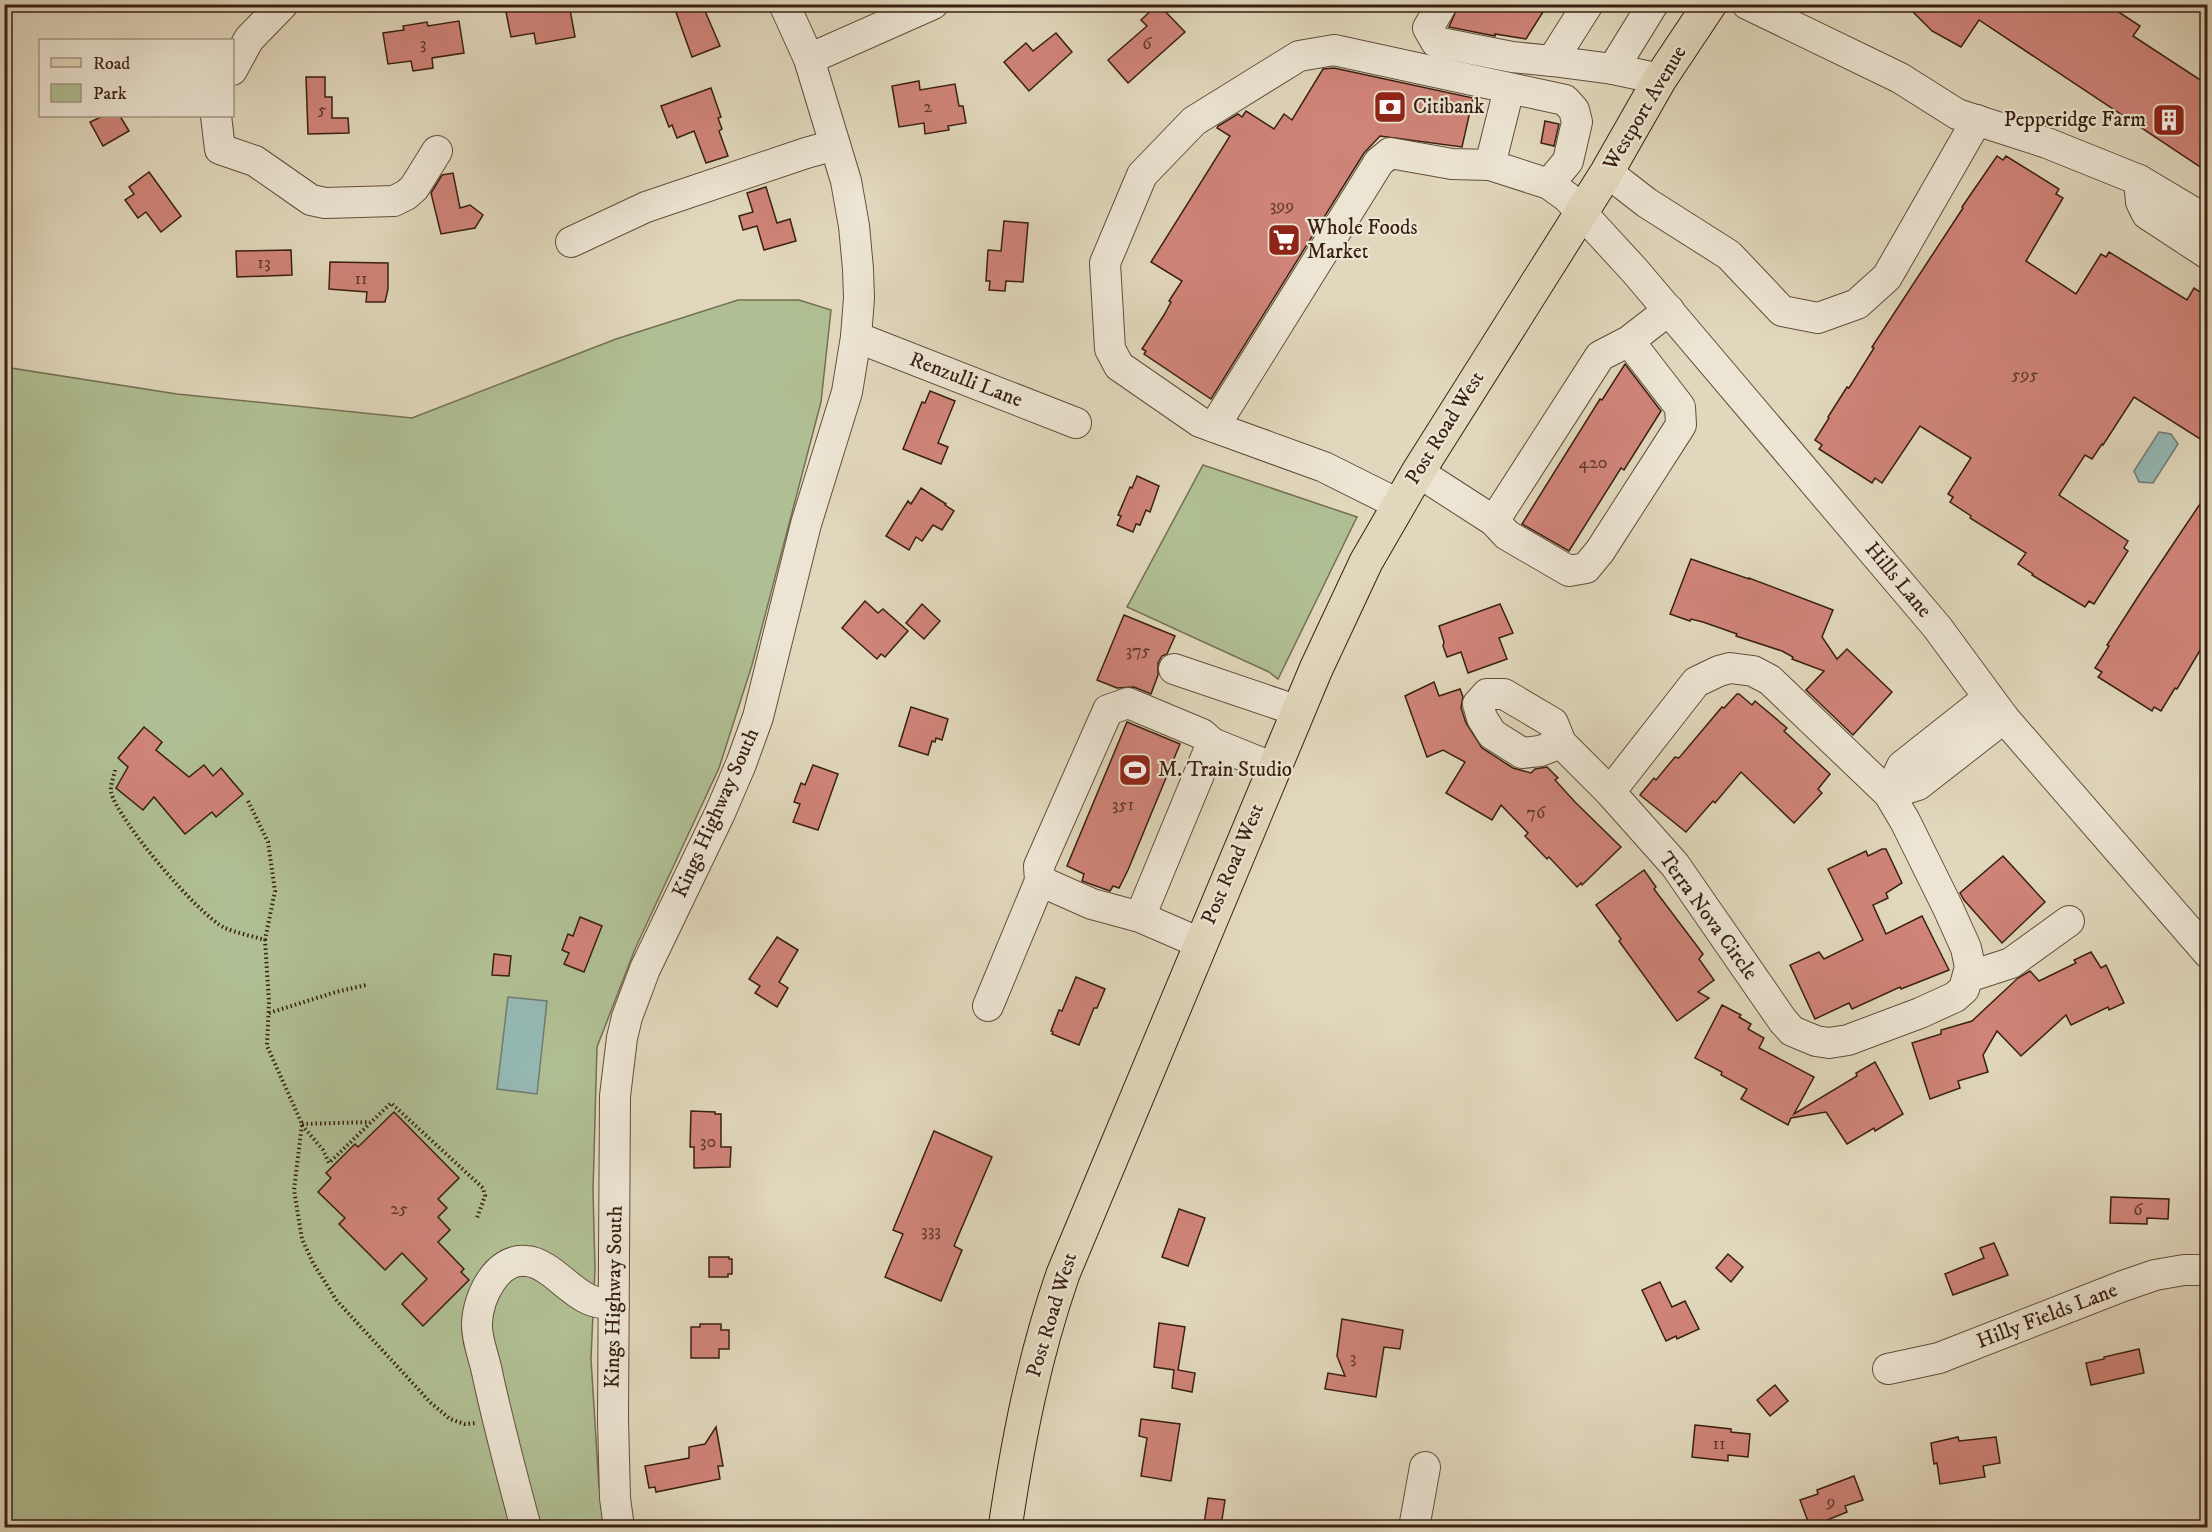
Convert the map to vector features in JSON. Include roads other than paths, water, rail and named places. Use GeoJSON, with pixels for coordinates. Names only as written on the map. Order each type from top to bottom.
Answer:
{"type":"FeatureCollection","features":[{"type":"Feature","properties":{"kind":"main road","name":"Westport Avenue"},"geometry":{"type":"LineString","coordinates":[[1581,213],[1660,79],[1710,4]]}},
{"type":"Feature","properties":{"kind":"main road","name":"Post Road West"},"geometry":{"type":"LineString","coordinates":[[1005,1527],[1031,1383],[1050,1309],[1076,1240],[1298,711],[1349,597],[1398,504],[1581,213]]}},
{"type":"Feature","properties":{"kind":"street"},"geometry":{"type":"LineString","coordinates":[[234,66],[249,39],[283,4]]}},
{"type":"Feature","properties":{"kind":"street","name":"Kings Highway South"},"geometry":{"type":"LineString","coordinates":[[619,1527],[613,1450],[615,1096],[619,1055],[627,1017],[645,969],[741,764],[758,717],[806,524],[847,392],[856,337],[859,298],[854,226],[846,181],[809,59],[784,4]]}},
{"type":"Feature","properties":{"kind":"street"},"geometry":{"type":"LineString","coordinates":[[809,59],[933,4]]}},
{"type":"Feature","properties":{"kind":"street"},"geometry":{"type":"LineString","coordinates":[[1442,4],[1428,28],[1436,42],[1512,57],[1613,69],[1660,79]]}},
{"type":"Feature","properties":{"kind":"street"},"geometry":{"type":"LineString","coordinates":[[1552,61],[1588,4]]}},
{"type":"Feature","properties":{"kind":"street"},"geometry":{"type":"LineString","coordinates":[[1613,69],[1653,4]]}},
{"type":"Feature","properties":{"kind":"street"},"geometry":{"type":"LineString","coordinates":[[1747,4],[1798,16],[1957,114],[2047,142],[2139,180],[2208,221]]}},
{"type":"Feature","properties":{"kind":"street"},"geometry":{"type":"LineString","coordinates":[[1214,427],[1378,162],[1390,153],[1452,164],[1490,165],[1539,181],[1568,161],[1577,122],[1574,110],[1565,100],[1334,50],[1299,56],[1194,121],[1142,175],[1105,263],[1110,350],[1119,366],[1200,422],[1324,467],[1398,504]]}},
{"type":"Feature","properties":{"kind":"street"},"geometry":{"type":"LineString","coordinates":[[1490,165],[1509,89]]}},
{"type":"Feature","properties":{"kind":"street"},"geometry":{"type":"LineString","coordinates":[[216,117],[220,148],[255,161],[311,200],[325,203],[394,201],[414,188],[436,151]]}},
{"type":"Feature","properties":{"kind":"street"},"geometry":{"type":"LineString","coordinates":[[1607,172],[1647,203],[1729,255],[1782,311],[1818,318],[1857,304],[1887,277],[1977,120]]}},
{"type":"Feature","properties":{"kind":"street"},"geometry":{"type":"LineString","coordinates":[[571,242],[646,207],[835,145]]}},
{"type":"Feature","properties":{"kind":"street"},"geometry":{"type":"LineString","coordinates":[[2139,180],[2141,202],[2147,214],[2208,254]]}},
{"type":"Feature","properties":{"kind":"street","name":"Hills Lane"},"geometry":{"type":"LineString","coordinates":[[1539,181],[1567,197],[1669,310],[1937,627],[1996,708],[2208,953]]}},
{"type":"Feature","properties":{"kind":"street"},"geometry":{"type":"LineString","coordinates":[[1494,521],[1600,356],[1629,341],[1669,310]]}},
{"type":"Feature","properties":{"kind":"street","name":"Renzulli Lane"},"geometry":{"type":"LineString","coordinates":[[856,337],[1076,423]]}},
{"type":"Feature","properties":{"kind":"street"},"geometry":{"type":"LineString","coordinates":[[1418,472],[1494,521],[1507,535],[1569,571],[1586,568],[1600,552],[1681,425],[1680,407],[1629,341]]}},
{"type":"Feature","properties":{"kind":"street"},"geometry":{"type":"LineString","coordinates":[[1610,792],[1689,689],[1707,676],[1730,668],[1752,671],[1770,680],[1889,794],[1905,821],[1966,948],[1970,958],[1968,977],[2011,963],[2069,921]]}},
{"type":"Feature","properties":{"kind":"street"},"geometry":{"type":"LineString","coordinates":[[1174,669],[1298,711]]}},
{"type":"Feature","properties":{"kind":"street"},"geometry":{"type":"LineString","coordinates":[[988,1006],[1040,881],[1040,866],[1108,710],[1128,703],[1202,734],[1212,743],[1274,768]]}},
{"type":"Feature","properties":{"kind":"street"},"geometry":{"type":"LineString","coordinates":[[1889,794],[1902,766],[1996,708]]}},
{"type":"Feature","properties":{"kind":"street","name":"Terra Nova Circle"},"geometry":{"type":"LineString","coordinates":[[1561,742],[1676,865],[1792,1031],[1803,1037],[1829,1043],[1848,1040],[1955,997],[1964,988],[1968,977]]}},
{"type":"Feature","properties":{"kind":"street"},"geometry":{"type":"LineString","coordinates":[[1140,917],[1212,743]]}},
{"type":"Feature","properties":{"kind":"street"},"geometry":{"type":"LineString","coordinates":[[1040,881],[1092,904],[1140,917],[1200,943]]}},
{"type":"Feature","properties":{"kind":"street"},"geometry":{"type":"LineString","coordinates":[[526,1527],[496,1416],[477,1322],[483,1294],[494,1277],[508,1266],[524,1260],[533,1262],[550,1272],[588,1300],[614,1305]]}},
{"type":"Feature","properties":{"kind":"street","name":"Hilly Fields Lane"},"geometry":{"type":"LineString","coordinates":[[1888,1369],[1939,1358],[2156,1275],[2184,1270],[2208,1270]]}},
{"type":"Feature","properties":{"kind":"street"},"geometry":{"type":"LineString","coordinates":[[1414,1527],[1425,1467]]}},
{"type":"Feature","properties":{"kind":"water"},"geometry":{"type":"Polygon","coordinates":[[[2159,432],[2171,434],[2178,444],[2153,483],[2139,482],[2134,471],[2159,432]]]}},
{"type":"Feature","properties":{"kind":"water"},"geometry":{"type":"Polygon","coordinates":[[[508,997],[547,1001],[537,1094],[497,1089],[508,997]]]}},
{"type":"Feature","properties":{"kind":"place","name":"Citibank"},"geometry":{"type":"Point","coordinates":[1390,107]}},
{"type":"Feature","properties":{"kind":"place","name":"Pepperidge Farm"},"geometry":{"type":"Point","coordinates":[2169,120]}},
{"type":"Feature","properties":{"kind":"place","name":"Whole Foods Market"},"geometry":{"type":"Point","coordinates":[1284,240]}},
{"type":"Feature","properties":{"kind":"place","name":"M. Train Studio"},"geometry":{"type":"Point","coordinates":[1135,770]}}]}
